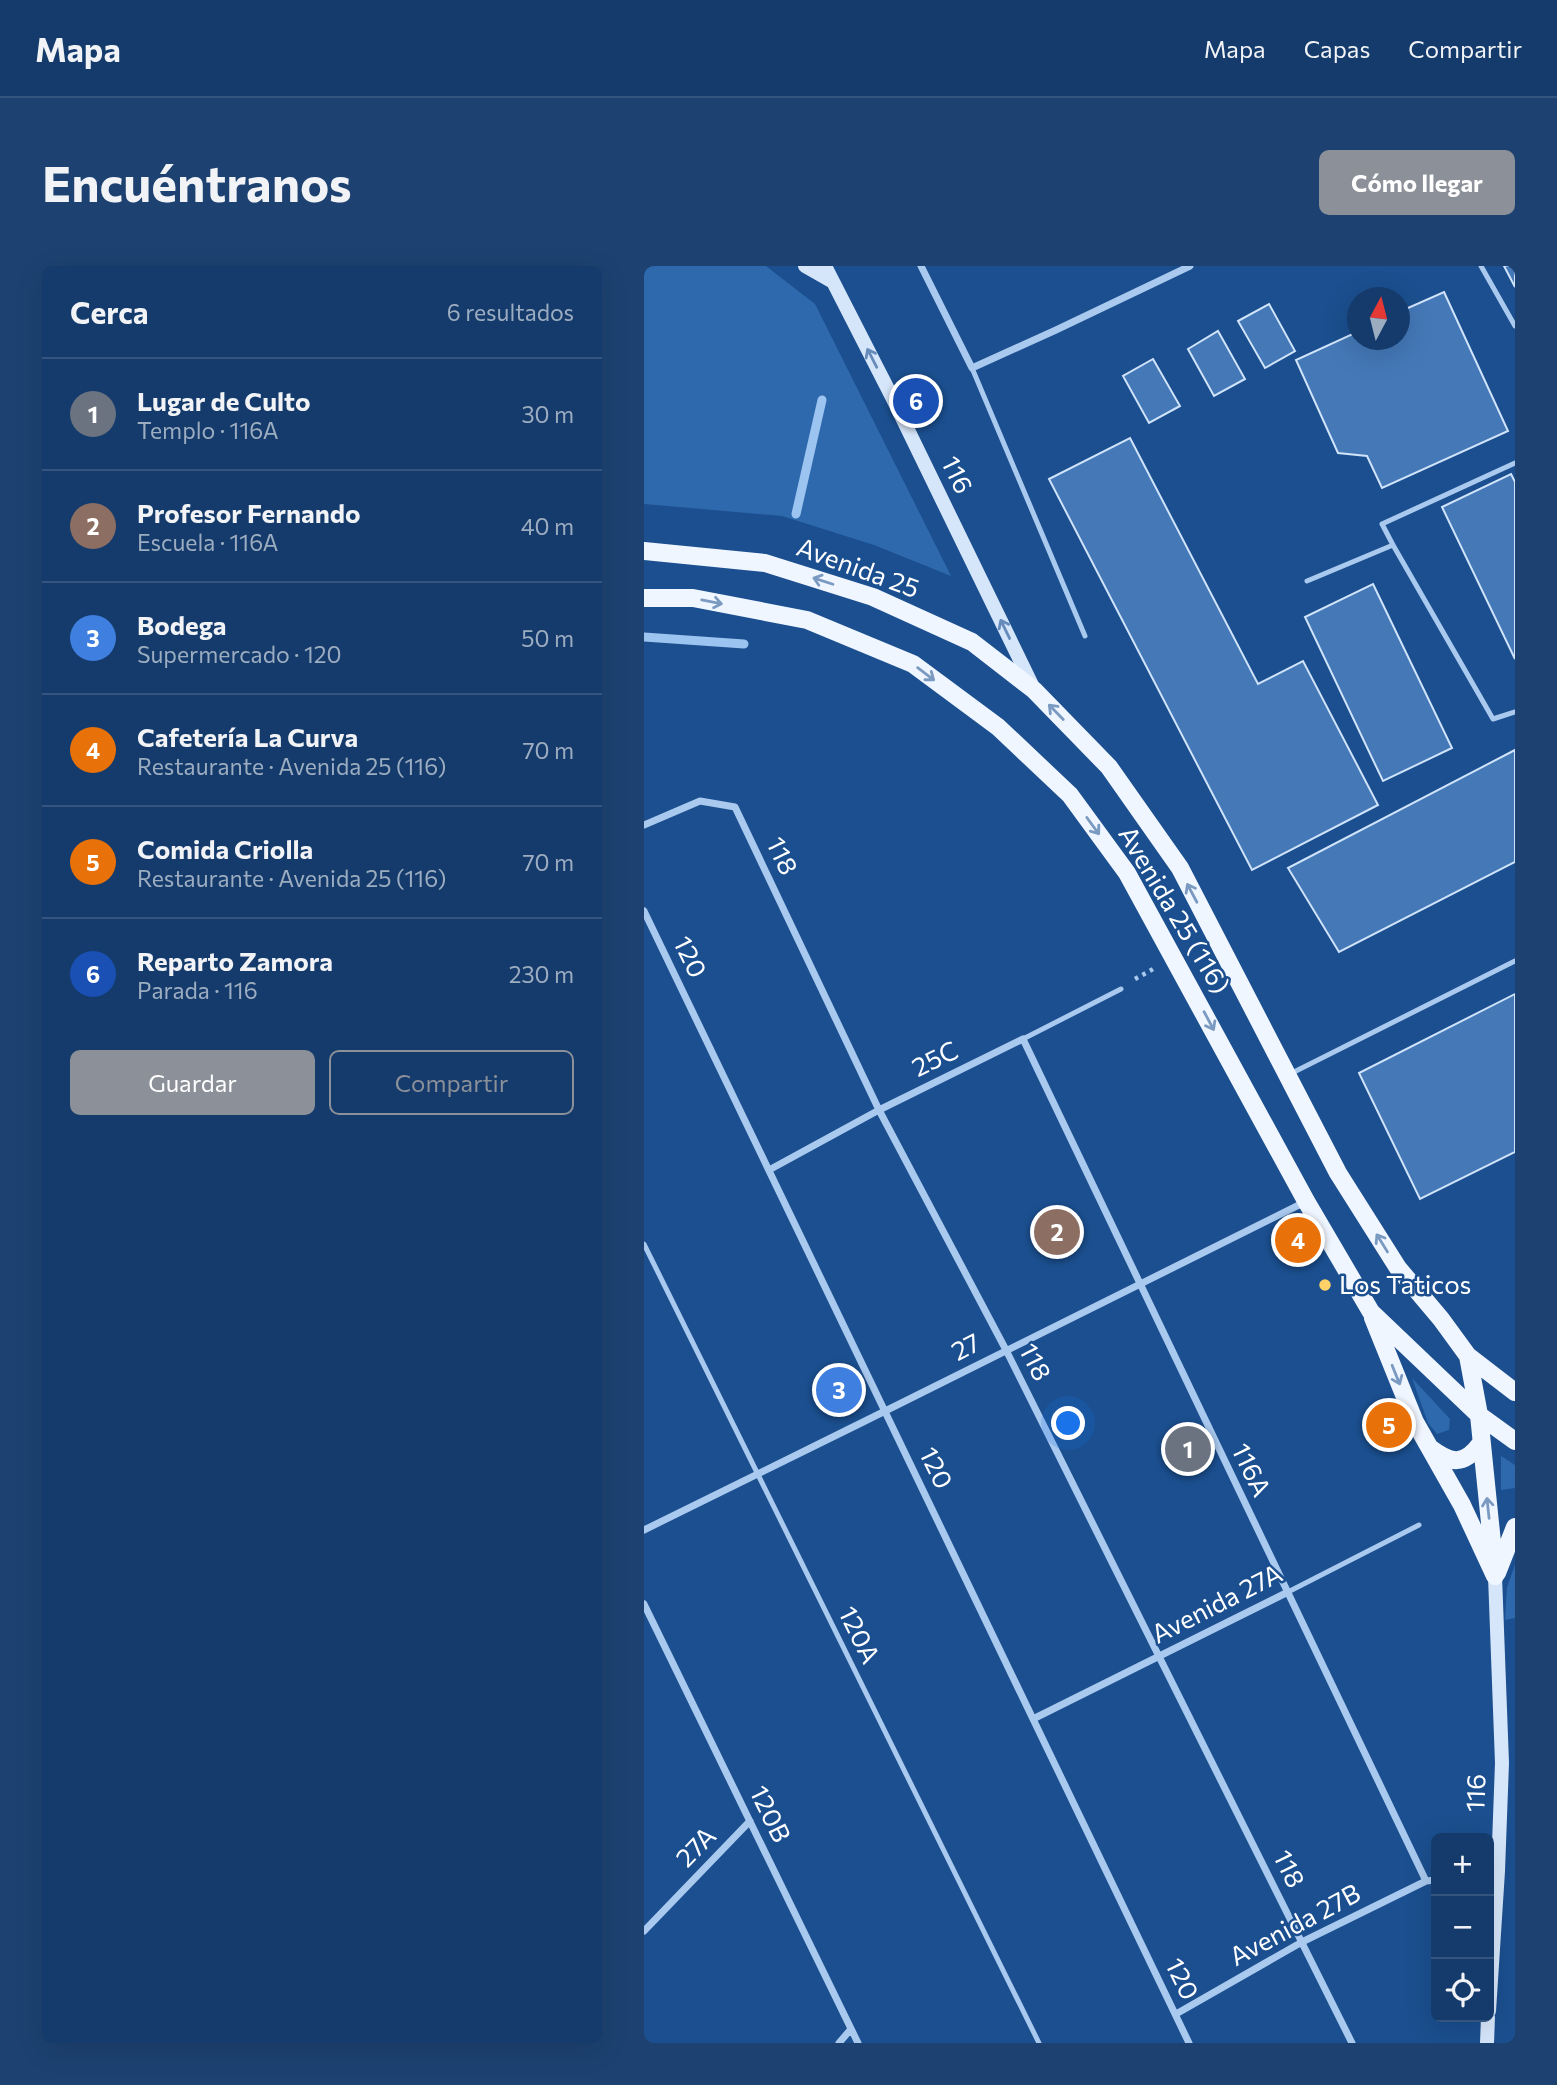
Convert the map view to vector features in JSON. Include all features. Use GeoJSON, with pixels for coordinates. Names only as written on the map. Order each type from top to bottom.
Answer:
{"type":"FeatureCollection","features":[{"type":"Feature","properties":{"kind":"main road"},"geometry":{"type":"LineString","coordinates":[[805,266],[833,282]]}},
{"type":"Feature","properties":{"kind":"main road","name":"116"},"geometry":{"type":"LineString","coordinates":[[825,266],[893,399],[1034,690]]}},
{"type":"Feature","properties":{"kind":"main road","name":"Avenida 25"},"geometry":{"type":"LineString","coordinates":[[644,551],[765,563],[873,597],[972,642],[1034,690]]}},
{"type":"Feature","properties":{"kind":"main road","name":"Avenida 25 (116)"},"geometry":{"type":"LineString","coordinates":[[644,598],[693,598],[807,620],[913,664],[998,727],[1070,795],[1127,873],[1306,1201],[1371,1312],[1479,1415]]}},
{"type":"Feature","properties":{"kind":"main road","name":"Avenida 25 (116)"},"geometry":{"type":"LineString","coordinates":[[1034,690],[1108,767],[1180,868],[1338,1173],[1398,1268],[1468,1356]]}},
{"type":"Feature","properties":{"kind":"main road"},"geometry":{"type":"LineString","coordinates":[[1371,1312],[1415,1422],[1462,1505],[1495,1576]]}},
{"type":"Feature","properties":{"kind":"main road"},"geometry":{"type":"LineString","coordinates":[[1468,1356],[1515,1391]]}},
{"type":"Feature","properties":{"kind":"main road"},"geometry":{"type":"LineString","coordinates":[[1468,1356],[1479,1415],[1495,1576]]}},
{"type":"Feature","properties":{"kind":"main road"},"geometry":{"type":"LineString","coordinates":[[1479,1415],[1515,1441]]}},
{"type":"Feature","properties":{"kind":"main road"},"geometry":{"type":"LineString","coordinates":[[1430,1448],[1444,1459],[1457,1460],[1471,1456],[1481,1443]]}},
{"type":"Feature","properties":{"kind":"main road"},"geometry":{"type":"LineString","coordinates":[[1495,1576],[1515,1527]]}},
{"type":"Feature","properties":{"kind":"main road","name":"116"},"geometry":{"type":"LineString","coordinates":[[1494,1871],[1502,1763],[1495,1576]]}},
{"type":"Feature","properties":{"kind":"main road","name":"116"},"geometry":{"type":"LineString","coordinates":[[1491,1959],[1493,1896]]}},
{"type":"Feature","properties":{"kind":"main road"},"geometry":{"type":"LineString","coordinates":[[1487,2043],[1488,2022]]}},
{"type":"Feature","properties":{"kind":"street"},"geometry":{"type":"LineString","coordinates":[[921,266],[972,368],[1190,266]]}},
{"type":"Feature","properties":{"kind":"street","name":"118"},"geometry":{"type":"LineString","coordinates":[[644,825],[700,801],[735,807],[879,1110],[1006,1350],[1352,2043]]}},
{"type":"Feature","properties":{"kind":"street","name":"120"},"geometry":{"type":"LineString","coordinates":[[644,911],[1189,2043]]}},
{"type":"Feature","properties":{"kind":"street","name":"25C"},"geometry":{"type":"LineString","coordinates":[[769,1170],[879,1110],[1023,1039]]}},
{"type":"Feature","properties":{"kind":"street","name":"116A"},"geometry":{"type":"LineString","coordinates":[[1023,1039],[1426,1881]]}},
{"type":"Feature","properties":{"kind":"street","name":"27"},"geometry":{"type":"LineString","coordinates":[[644,1530],[1306,1201]]}},
{"type":"Feature","properties":{"kind":"street","name":"Avenida 27A"},"geometry":{"type":"LineString","coordinates":[[1033,1719],[1286,1593]]}},
{"type":"Feature","properties":{"kind":"street","name":"120B"},"geometry":{"type":"LineString","coordinates":[[644,1604],[858,2043]]}},
{"type":"Feature","properties":{"kind":"street","name":"27A"},"geometry":{"type":"LineString","coordinates":[[644,1931],[750,1821]]}},
{"type":"Feature","properties":{"kind":"street","name":"Avenida 27B"},"geometry":{"type":"LineString","coordinates":[[1176,2014],[1302,1942],[1431,1880]]}},
{"type":"Feature","properties":{"kind":"street"},"geometry":{"type":"LineString","coordinates":[[839,2043],[851,2029]]}},
{"type":"Feature","properties":{"kind":"lane"},"geometry":{"type":"LineString","coordinates":[[1480,266],[1515,326]]}},
{"type":"Feature","properties":{"kind":"lane"},"geometry":{"type":"LineString","coordinates":[[972,368],[1085,636]]}},
{"type":"Feature","properties":{"kind":"lane"},"geometry":{"type":"LineString","coordinates":[[1515,463],[1382,524],[1493,719],[1515,712]]}},
{"type":"Feature","properties":{"kind":"lane"},"geometry":{"type":"LineString","coordinates":[[1307,581],[1393,545]]}},
{"type":"Feature","properties":{"kind":"lane"},"geometry":{"type":"LineString","coordinates":[[1288,1075],[1515,961]]}},
{"type":"Feature","properties":{"kind":"lane","name":"25C"},"geometry":{"type":"LineString","coordinates":[[1023,1039],[1121,989]]}},
{"type":"Feature","properties":{"kind":"lane","name":"120A"},"geometry":{"type":"LineString","coordinates":[[644,1244],[1039,2043]]}},
{"type":"Feature","properties":{"kind":"lane","name":"Avenida 27A"},"geometry":{"type":"LineString","coordinates":[[1286,1593],[1419,1525]]}},
{"type":"Feature","properties":{"kind":"path"},"geometry":{"type":"LineString","coordinates":[[1121,989],[1174,956]]}},
{"type":"Feature","properties":{"kind":"shaded area"},"geometry":{"type":"Polygon","coordinates":[[[644,266],[766,266],[815,304],[951,576],[874,545],[782,516],[644,504],[644,266]]]}},
{"type":"Feature","properties":{"kind":"shaded area"},"geometry":{"type":"Polygon","coordinates":[[[1412,1378],[1450,1419],[1449,1430],[1437,1434],[1428,1423],[1412,1378]]]}},
{"type":"Feature","properties":{"kind":"shaded area"},"geometry":{"type":"Polygon","coordinates":[[[1501,1456],[1515,1465],[1515,1488],[1501,1490],[1501,1456]]]}},
{"type":"Feature","properties":{"kind":"shaded area"},"geometry":{"type":"Polygon","coordinates":[[[1515,1565],[1515,1618],[1505,1620],[1507,1587],[1515,1565]]]}},
{"type":"Feature","properties":{"kind":"building"},"geometry":{"type":"Polygon","coordinates":[[[1504,266],[1515,266],[1515,287],[1504,266]]]}},
{"type":"Feature","properties":{"kind":"building"},"geometry":{"type":"Polygon","coordinates":[[[1444,292],[1508,431],[1382,488],[1367,456],[1338,453],[1296,360],[1347,337],[1347,350],[1410,350],[1410,307],[1444,292]]]}},
{"type":"Feature","properties":{"kind":"building"},"geometry":{"type":"Polygon","coordinates":[[[1269,304],[1295,351],[1265,368],[1238,321],[1269,304]]]}},
{"type":"Feature","properties":{"kind":"building"},"geometry":{"type":"Polygon","coordinates":[[[1218,331],[1245,379],[1214,396],[1188,349],[1218,331]]]}},
{"type":"Feature","properties":{"kind":"building"},"geometry":{"type":"Polygon","coordinates":[[[1153,359],[1180,406],[1149,423],[1123,376],[1153,359]]]}},
{"type":"Feature","properties":{"kind":"building"},"geometry":{"type":"Polygon","coordinates":[[[1130,438],[1258,684],[1303,661],[1378,805],[1252,870],[1049,479],[1130,438]]]}},
{"type":"Feature","properties":{"kind":"building"},"geometry":{"type":"Polygon","coordinates":[[[1511,474],[1515,482],[1515,659],[1442,507],[1511,474]]]}},
{"type":"Feature","properties":{"kind":"building"},"geometry":{"type":"Polygon","coordinates":[[[1373,584],[1452,748],[1383,781],[1305,617],[1373,584]]]}},
{"type":"Feature","properties":{"kind":"building"},"geometry":{"type":"Polygon","coordinates":[[[1515,750],[1515,862],[1339,952],[1288,868],[1515,750]]]}},
{"type":"Feature","properties":{"kind":"building"},"geometry":{"type":"Polygon","coordinates":[[[1515,994],[1515,1152],[1420,1199],[1359,1073],[1515,994]]]}},
{"type":"Feature","properties":{"kind":"waterway"},"geometry":{"type":"LineString","coordinates":[[796,514],[822,400]]}},
{"type":"Feature","properties":{"kind":"waterway"},"geometry":{"type":"LineString","coordinates":[[644,637],[744,644]]}},
{"type":"Feature","properties":{"kind":"place","name":"Reparto Zamora"},"geometry":{"type":"Point","coordinates":[916,401]}},
{"type":"Feature","properties":{"kind":"place","name":"Profesor Fernando"},"geometry":{"type":"Point","coordinates":[1057,1232]}},
{"type":"Feature","properties":{"kind":"place","name":"Cafetería La Curva"},"geometry":{"type":"Point","coordinates":[1298,1240]}},
{"type":"Feature","properties":{"kind":"place","name":"Los Taticos"},"geometry":{"type":"Point","coordinates":[1325,1285]}},
{"type":"Feature","properties":{"kind":"place","name":"Bodega"},"geometry":{"type":"Point","coordinates":[839,1390]}},
{"type":"Feature","properties":{"kind":"place","name":"Comida Criolla"},"geometry":{"type":"Point","coordinates":[1389,1425]}},
{"type":"Feature","properties":{"kind":"place","name":"Lugar de Culto"},"geometry":{"type":"Point","coordinates":[1188,1449]}}]}
